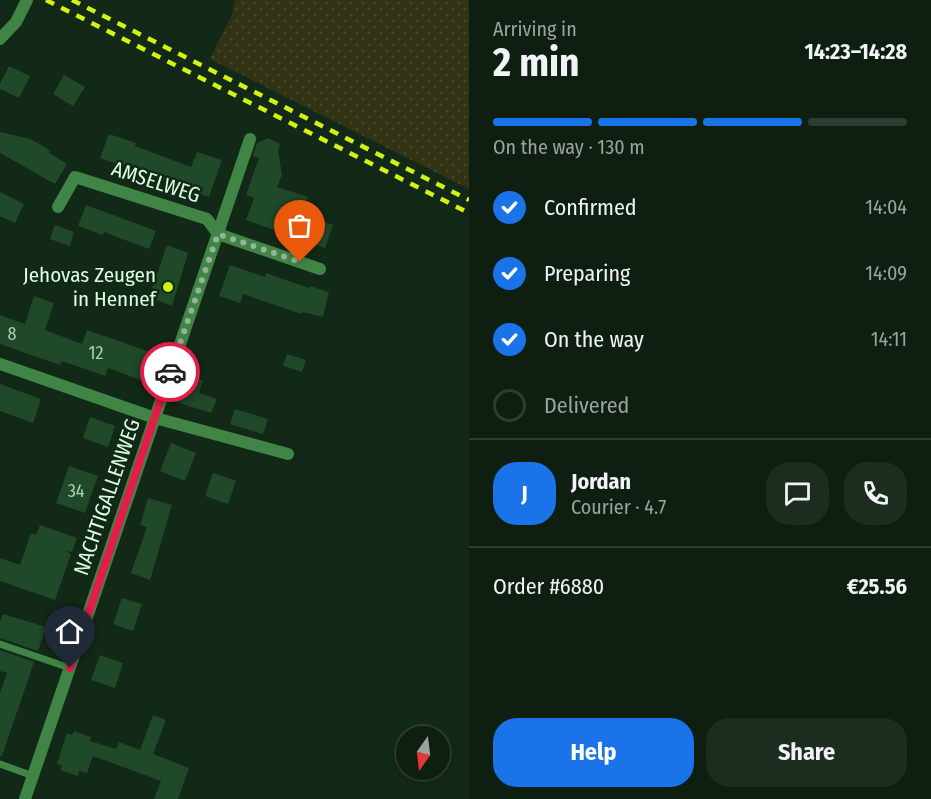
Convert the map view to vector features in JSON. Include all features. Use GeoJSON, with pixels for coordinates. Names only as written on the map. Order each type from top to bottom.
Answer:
{"type":"FeatureCollection","features":[{"type":"Feature","properties":{"kind":"street"},"geometry":{"type":"LineString","coordinates":[[0,39],[16,22],[27,0]]}},
{"type":"Feature","properties":{"kind":"street","name":"NACHTIGALLENWEG"},"geometry":{"type":"LineString","coordinates":[[25,799],[250,139]]}},
{"type":"Feature","properties":{"kind":"street","name":"AMSELWEG"},"geometry":{"type":"LineString","coordinates":[[58,207],[75,177],[207,219],[218,234],[320,269]]}},
{"type":"Feature","properties":{"kind":"street"},"geometry":{"type":"LineString","coordinates":[[0,364],[155,418],[288,454]]}},
{"type":"Feature","properties":{"kind":"lane"},"geometry":{"type":"LineString","coordinates":[[0,644],[70,668]]}},
{"type":"Feature","properties":{"kind":"lane"},"geometry":{"type":"LineString","coordinates":[[0,764],[33,776]]}},
{"type":"Feature","properties":{"kind":"green space"},"geometry":{"type":"Polygon","coordinates":[[[235,0],[469,0],[469,189],[210,59],[232,15],[235,0]]]}},
{"type":"Feature","properties":{"kind":"building"},"geometry":{"type":"Polygon","coordinates":[[[9,66],[30,76],[19,98],[0,89],[0,84],[9,66]]]}},
{"type":"Feature","properties":{"kind":"building"},"geometry":{"type":"Polygon","coordinates":[[[64,75],[85,87],[73,106],[53,94],[64,75]]]}},
{"type":"Feature","properties":{"kind":"building"},"geometry":{"type":"Polygon","coordinates":[[[0,132],[30,139],[50,150],[49,153],[67,164],[55,184],[0,153],[0,132]]]}},
{"type":"Feature","properties":{"kind":"building"},"geometry":{"type":"Polygon","coordinates":[[[109,134],[191,167],[197,152],[222,160],[209,197],[100,158],[109,134]]]}},
{"type":"Feature","properties":{"kind":"building"},"geometry":{"type":"Polygon","coordinates":[[[268,138],[280,144],[278,150],[282,175],[277,187],[308,197],[306,204],[313,206],[309,216],[333,225],[325,248],[246,220],[254,198],[246,195],[259,158],[253,156],[257,143],[268,138]]]}},
{"type":"Feature","properties":{"kind":"building"},"geometry":{"type":"Polygon","coordinates":[[[0,192],[24,204],[15,223],[0,216],[0,192]]]}},
{"type":"Feature","properties":{"kind":"building"},"geometry":{"type":"Polygon","coordinates":[[[86,205],[156,231],[149,249],[104,232],[103,235],[78,226],[86,205]]]}},
{"type":"Feature","properties":{"kind":"building"},"geometry":{"type":"Polygon","coordinates":[[[55,225],[74,232],[70,246],[50,239],[55,225]]]}},
{"type":"Feature","properties":{"kind":"building"},"geometry":{"type":"Polygon","coordinates":[[[167,245],[188,253],[172,306],[149,297],[167,245]]]}},
{"type":"Feature","properties":{"kind":"building"},"geometry":{"type":"Polygon","coordinates":[[[230,265],[265,277],[266,273],[309,288],[310,286],[329,292],[323,317],[302,312],[301,314],[243,294],[240,303],[219,296],[230,265]]]}},
{"type":"Feature","properties":{"kind":"building"},"geometry":{"type":"Polygon","coordinates":[[[34,296],[54,303],[45,330],[82,344],[87,330],[156,354],[146,382],[108,368],[105,376],[62,361],[60,365],[0,344],[0,315],[25,324],[34,296]]]}},
{"type":"Feature","properties":{"kind":"building"},"geometry":{"type":"Polygon","coordinates":[[[287,354],[306,360],[302,372],[283,366],[287,354]]]}},
{"type":"Feature","properties":{"kind":"building"},"geometry":{"type":"Polygon","coordinates":[[[185,375],[203,380],[199,393],[217,399],[211,413],[176,402],[185,375]]]}},
{"type":"Feature","properties":{"kind":"building"},"geometry":{"type":"Polygon","coordinates":[[[0,384],[41,399],[33,423],[0,411],[0,384]]]}},
{"type":"Feature","properties":{"kind":"building"},"geometry":{"type":"Polygon","coordinates":[[[235,409],[268,419],[263,434],[230,424],[235,409]]]}},
{"type":"Feature","properties":{"kind":"building"},"geometry":{"type":"Polygon","coordinates":[[[90,417],[115,426],[108,447],[83,438],[90,417]]]}},
{"type":"Feature","properties":{"kind":"building"},"geometry":{"type":"Polygon","coordinates":[[[171,443],[196,453],[185,481],[160,471],[171,443]]]}},
{"type":"Feature","properties":{"kind":"building"},"geometry":{"type":"Polygon","coordinates":[[[69,466],[98,476],[85,513],[56,503],[69,466]]]}},
{"type":"Feature","properties":{"kind":"building"},"geometry":{"type":"Polygon","coordinates":[[[213,473],[236,481],[228,504],[205,496],[213,473]]]}},
{"type":"Feature","properties":{"kind":"building"},"geometry":{"type":"Polygon","coordinates":[[[148,498],[172,505],[150,580],[131,573],[147,527],[140,525],[148,498]]]}},
{"type":"Feature","properties":{"kind":"building"},"geometry":{"type":"Polygon","coordinates":[[[40,525],[77,538],[72,552],[66,551],[71,554],[55,600],[0,581],[0,558],[20,565],[31,533],[36,535],[40,525]]]}},
{"type":"Feature","properties":{"kind":"building"},"geometry":{"type":"Polygon","coordinates":[[[122,598],[142,604],[133,631],[113,624],[122,598]]]}},
{"type":"Feature","properties":{"kind":"building"},"geometry":{"type":"Polygon","coordinates":[[[3,614],[46,627],[38,651],[0,638],[0,621],[3,614]]]}},
{"type":"Feature","properties":{"kind":"building"},"geometry":{"type":"Polygon","coordinates":[[[0,650],[34,662],[2,756],[0,756],[0,693],[7,673],[0,671],[0,650]]]}},
{"type":"Feature","properties":{"kind":"building"},"geometry":{"type":"Polygon","coordinates":[[[100,655],[123,663],[115,688],[91,680],[100,655]]]}},
{"type":"Feature","properties":{"kind":"building"},"geometry":{"type":"Polygon","coordinates":[[[153,715],[166,720],[153,754],[189,768],[178,799],[154,799],[161,781],[93,756],[87,773],[79,771],[78,776],[60,770],[62,765],[57,764],[67,733],[72,735],[74,731],[91,737],[90,741],[116,749],[119,742],[140,750],[153,715]]]}},
{"type":"Feature","properties":{"kind":"railway"},"geometry":{"type":"LineString","coordinates":[[46,0],[469,213]]}},
{"type":"Feature","properties":{"kind":"railway"},"geometry":{"type":"LineString","coordinates":[[72,0],[469,200]]}},
{"type":"Feature","properties":{"kind":"way so far"},"geometry":{"type":"LineString","coordinates":[[170,372],[218,234],[300,262]]}},
{"type":"Feature","properties":{"kind":"place","name":"Jehovas Zeugen in Hennef"},"geometry":{"type":"Point","coordinates":[168,287]}},
{"type":"Feature","properties":{"kind":"route"},"geometry":{"type":"LineString","coordinates":[[70,668],[170,372]]}}]}
